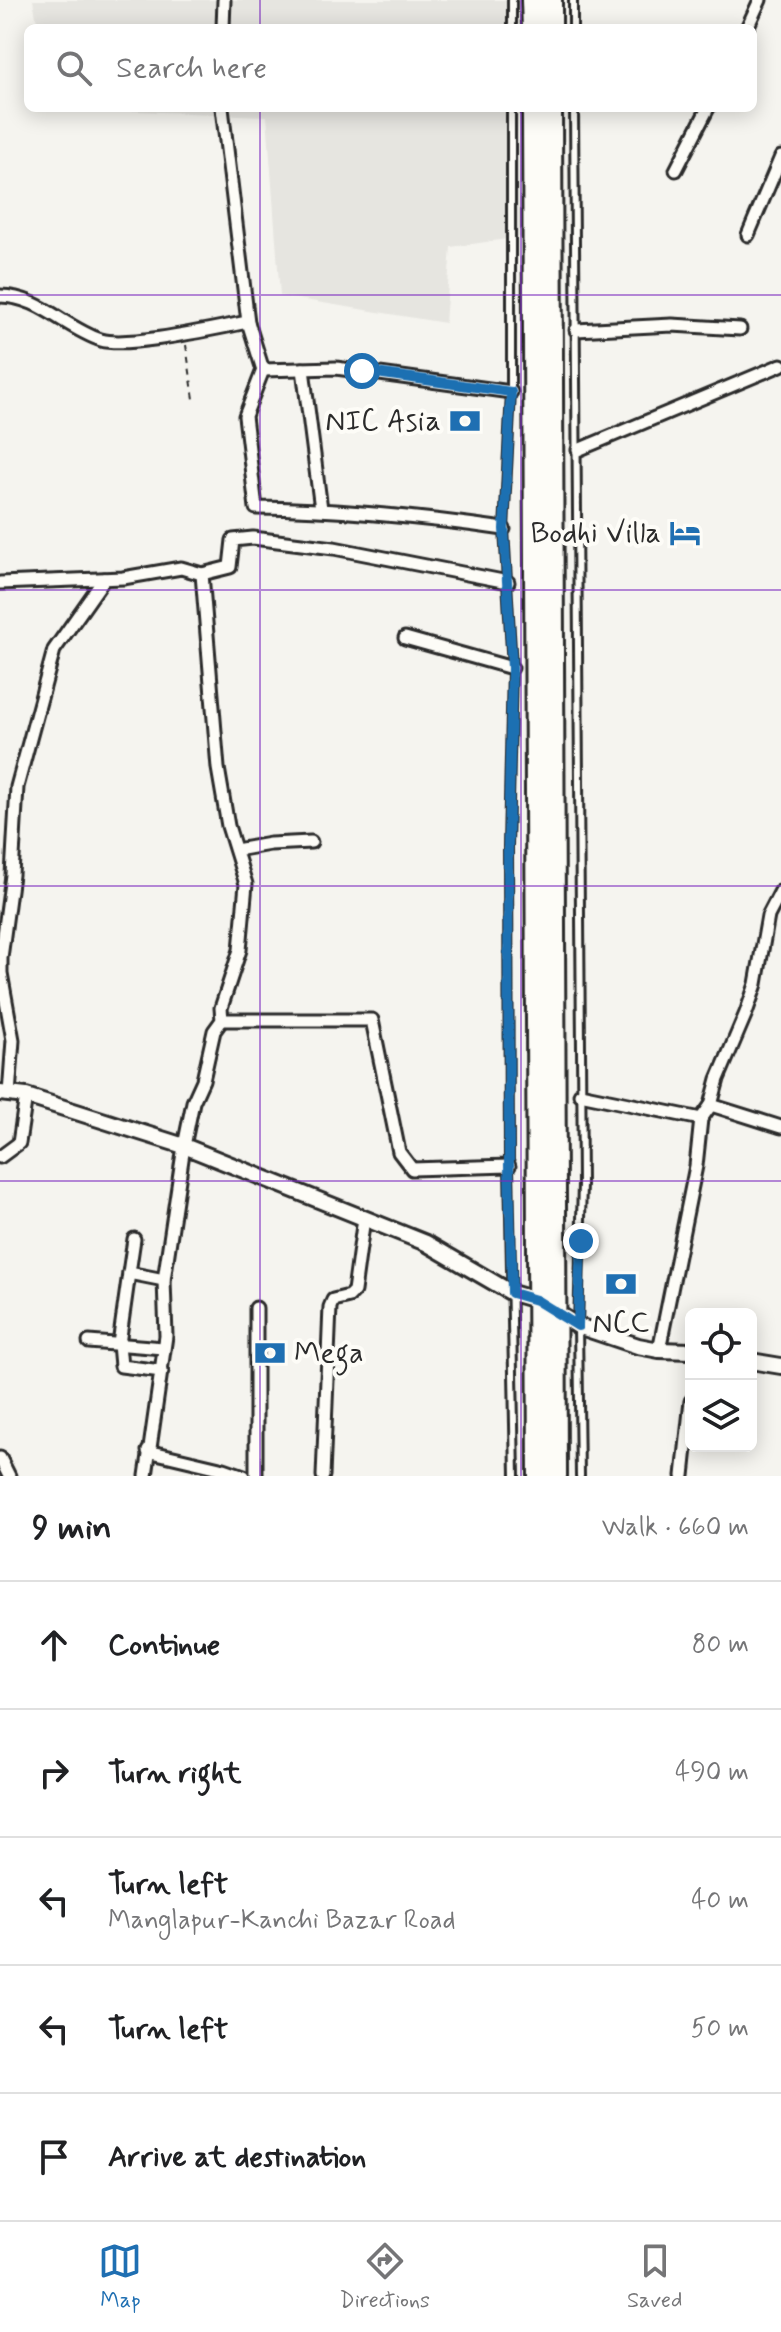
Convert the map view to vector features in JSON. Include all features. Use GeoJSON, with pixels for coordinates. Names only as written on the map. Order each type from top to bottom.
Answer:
{"type":"FeatureCollection","features":[{"type":"Feature","properties":{"kind":"highway"},"geometry":{"type":"LineString","coordinates":[[532,0],[533,24]]}},
{"type":"Feature","properties":{"kind":"highway"},"geometry":{"type":"LineString","coordinates":[[551,0],[551,24]]}},
{"type":"Feature","properties":{"kind":"highway"},"geometry":{"type":"LineString","coordinates":[[533,112],[539,1476]]}},
{"type":"Feature","properties":{"kind":"highway"},"geometry":{"type":"LineString","coordinates":[[551,112],[556,1476]]}},
{"type":"Feature","properties":{"kind":"street"},"geometry":{"type":"LineString","coordinates":[[223,24],[224,0]]}},
{"type":"Feature","properties":{"kind":"street"},"geometry":{"type":"LineString","coordinates":[[749,24],[760,0]]}},
{"type":"Feature","properties":{"kind":"street"},"geometry":{"type":"LineString","coordinates":[[222,112],[248,322],[263,370],[245,416],[256,508],[417,516],[504,529]]}},
{"type":"Feature","properties":{"kind":"street"},"geometry":{"type":"LineString","coordinates":[[676,170],[706,112]]}},
{"type":"Feature","properties":{"kind":"street"},"geometry":{"type":"LineString","coordinates":[[748,235],[781,157]]}},
{"type":"Feature","properties":{"kind":"street"},"geometry":{"type":"LineString","coordinates":[[0,296],[13,296],[39,305],[88,335],[105,341],[185,333],[248,322]]}},
{"type":"Feature","properties":{"kind":"street"},"geometry":{"type":"LineString","coordinates":[[576,330],[672,325],[740,329]]}},
{"type":"Feature","properties":{"kind":"street"},"geometry":{"type":"LineString","coordinates":[[578,450],[781,365]]}},
{"type":"Feature","properties":{"kind":"street"},"geometry":{"type":"LineString","coordinates":[[263,370],[336,368],[511,392]]}},
{"type":"Feature","properties":{"kind":"street"},"geometry":{"type":"LineString","coordinates":[[303,369],[321,509]]}},
{"type":"Feature","properties":{"kind":"street"},"geometry":{"type":"LineString","coordinates":[[0,583],[104,579],[181,568],[202,574],[230,567],[233,540],[253,538],[334,548],[508,582]]}},
{"type":"Feature","properties":{"kind":"street"},"geometry":{"type":"LineString","coordinates":[[146,1476],[166,1336],[164,1280],[184,1146],[214,1031],[222,1020],[221,1008],[240,950],[246,907],[246,884],[228,826],[218,768],[202,574]]}},
{"type":"Feature","properties":{"kind":"street"},"geometry":{"type":"LineString","coordinates":[[104,579],[54,650],[17,787],[12,875],[1,958],[13,1040],[5,1094],[26,1096],[184,1146],[426,1243],[512,1293],[536,1300],[578,1326],[659,1350],[685,1351]]}},
{"type":"Feature","properties":{"kind":"street"},"geometry":{"type":"LineString","coordinates":[[405,638],[512,668]]}},
{"type":"Feature","properties":{"kind":"street"},"geometry":{"type":"LineString","coordinates":[[236,850],[311,842]]}},
{"type":"Feature","properties":{"kind":"street"},"geometry":{"type":"LineString","coordinates":[[659,1350],[696,1166],[701,1119],[711,1105],[718,1079],[756,984],[768,916],[781,891]]}},
{"type":"Feature","properties":{"kind":"street"},"geometry":{"type":"LineString","coordinates":[[222,1020],[372,1020],[399,1152],[412,1169],[509,1166]]}},
{"type":"Feature","properties":{"kind":"street"},"geometry":{"type":"LineString","coordinates":[[580,1094],[701,1119]]}},
{"type":"Feature","properties":{"kind":"street"},"geometry":{"type":"LineString","coordinates":[[0,1157],[19,1143],[26,1096]]}},
{"type":"Feature","properties":{"kind":"street"},"geometry":{"type":"LineString","coordinates":[[711,1105],[781,1127]]}},
{"type":"Feature","properties":{"kind":"street"},"geometry":{"type":"LineString","coordinates":[[323,1476],[330,1307],[333,1300],[349,1296],[354,1291],[364,1218]]}},
{"type":"Feature","properties":{"kind":"street"},"geometry":{"type":"LineString","coordinates":[[134,1239],[119,1344],[121,1366],[162,1371]]}},
{"type":"Feature","properties":{"kind":"street"},"geometry":{"type":"LineString","coordinates":[[129,1273],[164,1280]]}},
{"type":"Feature","properties":{"kind":"street"},"geometry":{"type":"LineString","coordinates":[[256,1308],[256,1476]]}},
{"type":"Feature","properties":{"kind":"street"},"geometry":{"type":"LineString","coordinates":[[89,1342],[163,1348]]}},
{"type":"Feature","properties":{"kind":"street"},"geometry":{"type":"LineString","coordinates":[[757,1362],[781,1366]]}},
{"type":"Feature","properties":{"kind":"street"},"geometry":{"type":"LineString","coordinates":[[148,1451],[244,1476]]}},
{"type":"Feature","properties":{"kind":"street"},"geometry":{"type":"LineString","coordinates":[[683,1476],[686,1452]]}},
{"type":"Feature","properties":{"kind":"street"},"geometry":{"type":"LineString","coordinates":[[0,1458],[9,1476]]}},
{"type":"Feature","properties":{"kind":"lane"},"geometry":{"type":"LineString","coordinates":[[512,0],[512,24]]}},
{"type":"Feature","properties":{"kind":"lane"},"geometry":{"type":"LineString","coordinates":[[573,0],[573,24]]}},
{"type":"Feature","properties":{"kind":"lane"},"geometry":{"type":"LineString","coordinates":[[511,112],[511,392],[504,529],[512,668],[508,846],[509,1166],[515,1476]]}},
{"type":"Feature","properties":{"kind":"lane"},"geometry":{"type":"LineString","coordinates":[[574,112],[582,1184],[578,1326],[580,1476]]}},
{"type":"Feature","properties":{"kind":"path"},"geometry":{"type":"LineString","coordinates":[[185,333],[194,399]]}},
{"type":"Feature","properties":{"kind":"shaded area"},"geometry":{"type":"Polygon","coordinates":[[[33,0],[516,0],[517,24],[37,24],[33,0]]]}},
{"type":"Feature","properties":{"kind":"shaded area"},"geometry":{"type":"Polygon","coordinates":[[[164,112],[518,112],[521,237],[451,247],[445,323],[280,296],[267,116],[164,112]]]}},
{"type":"Feature","properties":{"kind":"place","name":"NIC Asia"},"geometry":{"type":"Point","coordinates":[465,421]}},
{"type":"Feature","properties":{"kind":"place","name":"Bodhi Villa"},"geometry":{"type":"Point","coordinates":[685,533]}},
{"type":"Feature","properties":{"kind":"place","name":"NCC"},"geometry":{"type":"Point","coordinates":[621,1284]}},
{"type":"Feature","properties":{"kind":"place","name":"Mega"},"geometry":{"type":"Point","coordinates":[270,1353]}},
{"type":"Feature","properties":{"kind":"route"},"geometry":{"type":"LineString","coordinates":[[362,371],[511,392],[504,529],[512,668],[508,846],[512,1293],[536,1300],[578,1326],[581,1241]]}}]}
